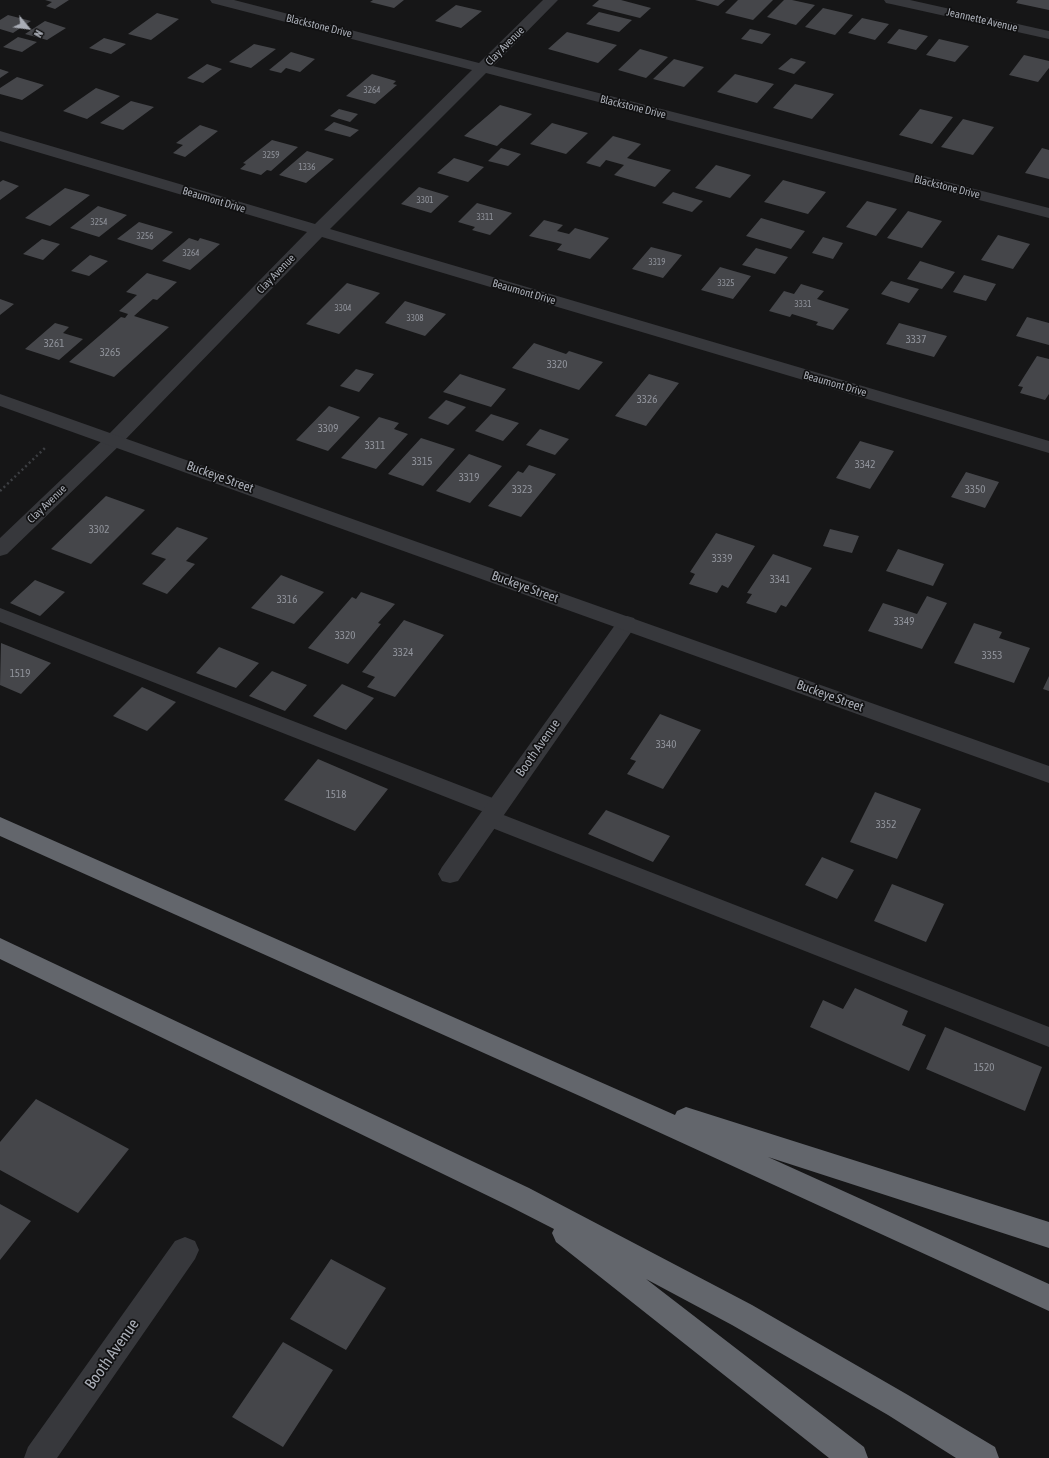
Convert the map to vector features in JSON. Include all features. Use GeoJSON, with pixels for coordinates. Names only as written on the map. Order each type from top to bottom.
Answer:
{"type":"FeatureCollection","features":[{"type":"Feature","properties":{"kind":"highway"},"geometry":{"type":"LineString","coordinates":[[0,826],[591,1089],[1049,1298]]}},
{"type":"Feature","properties":{"kind":"highway"},"geometry":{"type":"LineString","coordinates":[[0,948],[519,1197],[742,1315],[898,1405],[984,1458]]}},
{"type":"Feature","properties":{"kind":"highway"},"geometry":{"type":"LineString","coordinates":[[591,1089],[1049,1235]]}},
{"type":"Feature","properties":{"kind":"highway"},"geometry":{"type":"LineString","coordinates":[[519,1197],[853,1458]]}},
{"type":"Feature","properties":{"kind":"street","name":"Blackstone Drive"},"geometry":{"type":"LineString","coordinates":[[217,0],[1049,213]]}},
{"type":"Feature","properties":{"kind":"street","name":"Clay Avenue"},"geometry":{"type":"LineString","coordinates":[[0,549],[114,440],[318,231],[551,0]]}},
{"type":"Feature","properties":{"kind":"street","name":"Jeannette Avenue"},"geometry":{"type":"LineString","coordinates":[[891,0],[1049,36]]}},
{"type":"Feature","properties":{"kind":"street","name":"Beaumont Drive"},"geometry":{"type":"LineString","coordinates":[[0,136],[1049,448]]}},
{"type":"Feature","properties":{"kind":"street","name":"Buckeye Street"},"geometry":{"type":"LineString","coordinates":[[0,400],[1049,775]]}},
{"type":"Feature","properties":{"kind":"street","name":"Booth Avenue"},"geometry":{"type":"LineString","coordinates":[[450,874],[627,623]]}},
{"type":"Feature","properties":{"kind":"street","name":"Booth Avenue"},"geometry":{"type":"LineString","coordinates":[[39,1458],[185,1250]]}},
{"type":"Feature","properties":{"kind":"lane"},"geometry":{"type":"LineString","coordinates":[[0,615],[1049,1037]]}},
{"type":"Feature","properties":{"kind":"path"},"geometry":{"type":"LineString","coordinates":[[0,491],[48,445]]}},
{"type":"Feature","properties":{"kind":"building"},"geometry":{"type":"Polygon","coordinates":[[[45,0],[69,0],[55,9],[46,6],[52,2],[45,0]]]}},
{"type":"Feature","properties":{"kind":"building"},"geometry":{"type":"Polygon","coordinates":[[[373,0],[404,0],[394,8],[370,2],[373,0]]]}},
{"type":"Feature","properties":{"kind":"building"},"geometry":{"type":"Polygon","coordinates":[[[599,0],[621,0],[651,8],[640,18],[592,6],[599,0]]]}},
{"type":"Feature","properties":{"kind":"building"},"geometry":{"type":"Polygon","coordinates":[[[695,0],[725,0],[718,6],[695,0]]]}},
{"type":"Feature","properties":{"kind":"building"},"geometry":{"type":"Polygon","coordinates":[[[738,0],[773,0],[753,20],[725,13],[738,0]]]}},
{"type":"Feature","properties":{"kind":"building"},"geometry":{"type":"Polygon","coordinates":[[[784,0],[792,0],[815,5],[796,25],[767,17],[784,0]]]}},
{"type":"Feature","properties":{"kind":"building"},"geometry":{"type":"Polygon","coordinates":[[[1018,0],[1049,0],[1049,10],[1016,3],[1018,0]]]}},
{"type":"Feature","properties":{"kind":"building"},"geometry":{"type":"Polygon","coordinates":[[[456,5],[482,11],[461,28],[435,21],[456,5]]]}},
{"type":"Feature","properties":{"kind":"building"},"geometry":{"type":"Polygon","coordinates":[[[823,8],[853,15],[835,35],[805,27],[823,8]]]}},
{"type":"Feature","properties":{"kind":"building"},"geometry":{"type":"Polygon","coordinates":[[[599,12],[632,20],[619,32],[586,24],[599,12]]]}},
{"type":"Feature","properties":{"kind":"building"},"geometry":{"type":"Polygon","coordinates":[[[157,13],[179,19],[151,40],[128,34],[157,13]]]}},
{"type":"Feature","properties":{"kind":"building"},"geometry":{"type":"Polygon","coordinates":[[[8,15],[31,21],[13,33],[0,29],[0,20],[8,15]]]}},
{"type":"Feature","properties":{"kind":"building"},"geometry":{"type":"Polygon","coordinates":[[[862,18],[889,24],[875,40],[848,33],[862,18]]]}},
{"type":"Feature","properties":{"kind":"building"},"geometry":{"type":"Polygon","coordinates":[[[45,21],[66,28],[47,40],[25,34],[45,21]]]}},
{"type":"Feature","properties":{"kind":"building"},"geometry":{"type":"Polygon","coordinates":[[[750,29],[771,34],[762,44],[741,39],[750,29]]]}},
{"type":"Feature","properties":{"kind":"building"},"geometry":{"type":"Polygon","coordinates":[[[899,29],[928,36],[916,50],[887,43],[899,29]]]}},
{"type":"Feature","properties":{"kind":"building"},"geometry":{"type":"Polygon","coordinates":[[[567,32],[617,45],[598,63],[548,49],[567,32]]]}},
{"type":"Feature","properties":{"kind":"building"},"geometry":{"type":"Polygon","coordinates":[[[18,37],[37,42],[22,52],[3,47],[18,37]]]}},
{"type":"Feature","properties":{"kind":"building"},"geometry":{"type":"Polygon","coordinates":[[[104,38],[126,44],[111,54],[89,48],[104,38]]]}},
{"type":"Feature","properties":{"kind":"building"},"geometry":{"type":"Polygon","coordinates":[[[939,39],[969,46],[955,62],[926,55],[939,39]]]}},
{"type":"Feature","properties":{"kind":"building"},"geometry":{"type":"Polygon","coordinates":[[[254,44],[276,49],[251,68],[229,62],[254,44]]]}},
{"type":"Feature","properties":{"kind":"building"},"geometry":{"type":"Polygon","coordinates":[[[640,49],[668,57],[646,78],[618,70],[640,49]]]}},
{"type":"Feature","properties":{"kind":"building"},"geometry":{"type":"Polygon","coordinates":[[[291,52],[315,59],[300,72],[286,68],[281,73],[269,70],[291,52]]]}},
{"type":"Feature","properties":{"kind":"building"},"geometry":{"type":"Polygon","coordinates":[[[1024,55],[1049,61],[1049,68],[1038,82],[1009,75],[1024,55]]]}},
{"type":"Feature","properties":{"kind":"building"},"geometry":{"type":"Polygon","coordinates":[[[791,58],[806,62],[794,74],[778,69],[791,58]]]}},
{"type":"Feature","properties":{"kind":"building"},"geometry":{"type":"Polygon","coordinates":[[[674,59],[704,67],[684,87],[653,79],[674,59]]]}},
{"type":"Feature","properties":{"kind":"building"},"geometry":{"type":"Polygon","coordinates":[[[207,64],[222,69],[203,83],[187,78],[207,64]]]}},
{"type":"Feature","properties":{"kind":"building"},"geometry":{"type":"Polygon","coordinates":[[[0,69],[9,72],[0,78],[0,69]]]}},
{"type":"Feature","properties":{"kind":"building"},"geometry":{"type":"Polygon","coordinates":[[[372,74],[396,81],[393,84],[397,85],[375,104],[346,96],[372,74]]]}},
{"type":"Feature","properties":{"kind":"building"},"geometry":{"type":"Polygon","coordinates":[[[735,74],[774,84],[757,103],[717,92],[735,74]]]}},
{"type":"Feature","properties":{"kind":"building"},"geometry":{"type":"Polygon","coordinates":[[[17,77],[44,85],[22,100],[0,94],[0,88],[17,77]]]}},
{"type":"Feature","properties":{"kind":"building"},"geometry":{"type":"Polygon","coordinates":[[[795,84],[834,94],[812,119],[773,108],[795,84]]]}},
{"type":"Feature","properties":{"kind":"building"},"geometry":{"type":"Polygon","coordinates":[[[96,88],[120,96],[87,119],[63,111],[96,88]]]}},
{"type":"Feature","properties":{"kind":"building"},"geometry":{"type":"Polygon","coordinates":[[[131,101],[154,107],[123,130],[100,123],[131,101]]]}},
{"type":"Feature","properties":{"kind":"building"},"geometry":{"type":"Polygon","coordinates":[[[500,105],[532,114],[497,146],[464,136],[500,105]]]}},
{"type":"Feature","properties":{"kind":"building"},"geometry":{"type":"Polygon","coordinates":[[[339,109],[358,114],[350,122],[330,116],[339,109]]]}},
{"type":"Feature","properties":{"kind":"building"},"geometry":{"type":"Polygon","coordinates":[[[920,109],[953,117],[932,144],[899,135],[920,109]]]}},
{"type":"Feature","properties":{"kind":"building"},"geometry":{"type":"Polygon","coordinates":[[[963,119],[994,127],[973,155],[941,147],[963,119]]]}},
{"type":"Feature","properties":{"kind":"building"},"geometry":{"type":"Polygon","coordinates":[[[334,122],[359,130],[350,137],[324,130],[334,122]]]}},
{"type":"Feature","properties":{"kind":"building"},"geometry":{"type":"Polygon","coordinates":[[[552,123],[588,133],[566,154],[530,144],[552,123]]]}},
{"type":"Feature","properties":{"kind":"building"},"geometry":{"type":"Polygon","coordinates":[[[200,125],[218,131],[185,157],[173,153],[183,145],[176,143],[200,125]]]}},
{"type":"Feature","properties":{"kind":"building"},"geometry":{"type":"Polygon","coordinates":[[[613,136],[641,144],[627,158],[671,170],[655,187],[614,175],[624,165],[606,160],[600,167],[586,163],[613,136]]]}},
{"type":"Feature","properties":{"kind":"building"},"geometry":{"type":"Polygon","coordinates":[[[272,140],[298,147],[271,171],[267,170],[261,175],[240,169],[246,164],[243,163],[272,140]]]}},
{"type":"Feature","properties":{"kind":"building"},"geometry":{"type":"Polygon","coordinates":[[[501,148],[521,154],[508,166],[488,161],[501,148]]]}},
{"type":"Feature","properties":{"kind":"building"},"geometry":{"type":"Polygon","coordinates":[[[1042,148],[1049,150],[1049,179],[1025,173],[1042,148]]]}},
{"type":"Feature","properties":{"kind":"building"},"geometry":{"type":"Polygon","coordinates":[[[307,151],[334,159],[306,183],[279,175],[307,151]]]}},
{"type":"Feature","properties":{"kind":"building"},"geometry":{"type":"Polygon","coordinates":[[[454,158],[484,167],[468,182],[437,173],[454,158]]]}},
{"type":"Feature","properties":{"kind":"building"},"geometry":{"type":"Polygon","coordinates":[[[716,165],[751,175],[730,198],[695,188],[716,165]]]}},
{"type":"Feature","properties":{"kind":"building"},"geometry":{"type":"Polygon","coordinates":[[[3,180],[19,186],[0,200],[0,182],[3,180]]]}},
{"type":"Feature","properties":{"kind":"building"},"geometry":{"type":"Polygon","coordinates":[[[783,180],[826,192],[808,214],[764,202],[783,180]]]}},
{"type":"Feature","properties":{"kind":"building"},"geometry":{"type":"Polygon","coordinates":[[[419,187],[449,196],[431,213],[401,204],[419,187]]]}},
{"type":"Feature","properties":{"kind":"building"},"geometry":{"type":"Polygon","coordinates":[[[65,188],[90,195],[50,226],[25,218],[65,188]]]}},
{"type":"Feature","properties":{"kind":"building"},"geometry":{"type":"Polygon","coordinates":[[[673,192],[703,201],[692,212],[662,203],[673,192]]]}},
{"type":"Feature","properties":{"kind":"building"},"geometry":{"type":"Polygon","coordinates":[[[867,201],[897,209],[876,236],[846,227],[867,201]]]}},
{"type":"Feature","properties":{"kind":"building"},"geometry":{"type":"Polygon","coordinates":[[[477,203],[512,213],[490,235],[472,230],[475,227],[458,222],[477,203]]]}},
{"type":"Feature","properties":{"kind":"building"},"geometry":{"type":"Polygon","coordinates":[[[98,206],[127,215],[99,237],[70,228],[98,206]]]}},
{"type":"Feature","properties":{"kind":"building"},"geometry":{"type":"Polygon","coordinates":[[[908,211],[942,221],[922,248],[887,238],[908,211]]]}},
{"type":"Feature","properties":{"kind":"building"},"geometry":{"type":"Polygon","coordinates":[[[761,218],[805,231],[791,249],[746,236],[761,218]]]}},
{"type":"Feature","properties":{"kind":"building"},"geometry":{"type":"Polygon","coordinates":[[[544,220],[563,225],[557,231],[569,234],[575,228],[609,238],[590,259],[557,250],[562,244],[529,236],[544,220]]]}},
{"type":"Feature","properties":{"kind":"building"},"geometry":{"type":"Polygon","coordinates":[[[139,222],[173,232],[152,250],[117,239],[139,222]]]}},
{"type":"Feature","properties":{"kind":"building"},"geometry":{"type":"Polygon","coordinates":[[[998,235],[1030,244],[1013,269],[981,260],[998,235]]]}},
{"type":"Feature","properties":{"kind":"building"},"geometry":{"type":"Polygon","coordinates":[[[823,237],[843,243],[833,259],[812,253],[823,237]]]}},
{"type":"Feature","properties":{"kind":"building"},"geometry":{"type":"Polygon","coordinates":[[[189,238],[198,241],[200,238],[220,244],[190,270],[162,261],[189,238]]]}},
{"type":"Feature","properties":{"kind":"building"},"geometry":{"type":"Polygon","coordinates":[[[42,239],[60,244],[43,260],[23,254],[42,239]]]}},
{"type":"Feature","properties":{"kind":"building"},"geometry":{"type":"Polygon","coordinates":[[[651,247],[682,255],[663,278],[632,269],[651,247]]]}},
{"type":"Feature","properties":{"kind":"building"},"geometry":{"type":"Polygon","coordinates":[[[756,248],[788,257],[775,274],[742,265],[756,248]]]}},
{"type":"Feature","properties":{"kind":"building"},"geometry":{"type":"Polygon","coordinates":[[[90,255],[108,261],[89,276],[71,271],[90,255]]]}},
{"type":"Feature","properties":{"kind":"building"},"geometry":{"type":"Polygon","coordinates":[[[920,261],[955,272],[942,289],[907,279],[920,261]]]}},
{"type":"Feature","properties":{"kind":"building"},"geometry":{"type":"Polygon","coordinates":[[[720,267],[751,276],[733,299],[701,290],[720,267]]]}},
{"type":"Feature","properties":{"kind":"building"},"geometry":{"type":"Polygon","coordinates":[[[147,273],[177,282],[157,300],[153,299],[134,316],[169,327],[114,377],[69,362],[121,317],[125,318],[128,314],[119,311],[137,295],[126,292],[147,273]]]}},
{"type":"Feature","properties":{"kind":"building"},"geometry":{"type":"Polygon","coordinates":[[[964,275],[996,284],[986,301],[953,292],[964,275]]]}},
{"type":"Feature","properties":{"kind":"building"},"geometry":{"type":"Polygon","coordinates":[[[891,281],[919,289],[909,303],[881,294],[891,281]]]}},
{"type":"Feature","properties":{"kind":"building"},"geometry":{"type":"Polygon","coordinates":[[[347,283],[380,293],[339,334],[306,324],[347,283]]]}},
{"type":"Feature","properties":{"kind":"building"},"geometry":{"type":"Polygon","coordinates":[[[801,284],[824,291],[817,299],[849,309],[833,330],[816,325],[818,322],[792,314],[790,317],[769,311],[784,291],[794,294],[801,284]]]}},
{"type":"Feature","properties":{"kind":"building"},"geometry":{"type":"Polygon","coordinates":[[[0,299],[14,304],[0,315],[0,299]]]}},
{"type":"Feature","properties":{"kind":"building"},"geometry":{"type":"Polygon","coordinates":[[[405,301],[446,314],[425,336],[385,323],[405,301]]]}},
{"type":"Feature","properties":{"kind":"building"},"geometry":{"type":"Polygon","coordinates":[[[1027,317],[1049,323],[1049,345],[1016,336],[1027,317]]]}},
{"type":"Feature","properties":{"kind":"building"},"geometry":{"type":"Polygon","coordinates":[[[55,323],[69,327],[63,333],[83,339],[59,360],[25,349],[55,323]]]}},
{"type":"Feature","properties":{"kind":"building"},"geometry":{"type":"Polygon","coordinates":[[[899,323],[947,336],[934,357],[886,344],[899,323]]]}},
{"type":"Feature","properties":{"kind":"building"},"geometry":{"type":"Polygon","coordinates":[[[534,343],[566,354],[569,351],[603,362],[579,390],[512,368],[534,343]]]}},
{"type":"Feature","properties":{"kind":"building"},"geometry":{"type":"Polygon","coordinates":[[[1037,356],[1049,359],[1049,394],[1045,400],[1020,393],[1023,387],[1018,386],[1037,356]]]}},
{"type":"Feature","properties":{"kind":"building"},"geometry":{"type":"Polygon","coordinates":[[[356,369],[374,374],[359,392],[340,386],[356,369]]]}},
{"type":"Feature","properties":{"kind":"building"},"geometry":{"type":"Polygon","coordinates":[[[460,374],[506,389],[491,407],[443,392],[460,374]]]}},
{"type":"Feature","properties":{"kind":"building"},"geometry":{"type":"Polygon","coordinates":[[[649,374],[679,383],[646,426],[615,416],[649,374]]]}},
{"type":"Feature","properties":{"kind":"building"},"geometry":{"type":"Polygon","coordinates":[[[446,400],[466,407],[448,425],[428,418],[446,400]]]}},
{"type":"Feature","properties":{"kind":"building"},"geometry":{"type":"Polygon","coordinates":[[[329,406],[360,417],[328,451],[296,440],[329,406]]]}},
{"type":"Feature","properties":{"kind":"building"},"geometry":{"type":"Polygon","coordinates":[[[491,414],[519,423],[503,441],[475,431],[491,414]]]}},
{"type":"Feature","properties":{"kind":"building"},"geometry":{"type":"Polygon","coordinates":[[[379,417],[399,423],[394,429],[408,434],[376,469],[341,458],[379,417]]]}},
{"type":"Feature","properties":{"kind":"building"},"geometry":{"type":"Polygon","coordinates":[[[540,429],[569,439],[555,455],[526,445],[540,429]]]}},
{"type":"Feature","properties":{"kind":"building"},"geometry":{"type":"Polygon","coordinates":[[[421,438],[455,449],[423,486],[388,474],[421,438]]]}},
{"type":"Feature","properties":{"kind":"building"},"geometry":{"type":"Polygon","coordinates":[[[860,441],[894,451],[870,489],[836,478],[860,441]]]}},
{"type":"Feature","properties":{"kind":"building"},"geometry":{"type":"Polygon","coordinates":[[[469,454],[502,466],[470,503],[436,491],[469,454]]]}},
{"type":"Feature","properties":{"kind":"building"},"geometry":{"type":"Polygon","coordinates":[[[529,465],[556,474],[521,517],[488,506],[518,471],[523,473],[529,465]]]}},
{"type":"Feature","properties":{"kind":"building"},"geometry":{"type":"Polygon","coordinates":[[[966,472],[999,482],[985,508],[951,497],[966,472]]]}},
{"type":"Feature","properties":{"kind":"building"},"geometry":{"type":"Polygon","coordinates":[[[106,496],[145,510],[91,564],[51,549],[106,496]]]}},
{"type":"Feature","properties":{"kind":"building"},"geometry":{"type":"Polygon","coordinates":[[[177,527],[208,538],[186,561],[195,564],[167,594],[142,584],[166,559],[151,554],[177,527]]]}},
{"type":"Feature","properties":{"kind":"building"},"geometry":{"type":"Polygon","coordinates":[[[830,529],[859,536],[852,553],[823,546],[830,529]]]}},
{"type":"Feature","properties":{"kind":"building"},"geometry":{"type":"Polygon","coordinates":[[[716,533],[755,546],[728,588],[722,585],[717,593],[689,584],[695,574],[690,572],[716,533]]]}},
{"type":"Feature","properties":{"kind":"building"},"geometry":{"type":"Polygon","coordinates":[[[898,549],[944,564],[933,586],[886,571],[898,549]]]}},
{"type":"Feature","properties":{"kind":"building"},"geometry":{"type":"Polygon","coordinates":[[[773,554],[812,568],[786,607],[781,605],[776,613],[746,603],[752,594],[747,593],[773,554]]]}},
{"type":"Feature","properties":{"kind":"building"},"geometry":{"type":"Polygon","coordinates":[[[281,575],[324,592],[294,624],[251,608],[281,575]]]}},
{"type":"Feature","properties":{"kind":"building"},"geometry":{"type":"Polygon","coordinates":[[[35,580],[65,592],[40,616],[10,603],[35,580]]]}},
{"type":"Feature","properties":{"kind":"building"},"geometry":{"type":"Polygon","coordinates":[[[361,592],[395,604],[378,623],[381,624],[348,664],[308,648],[352,597],[356,599],[361,592]]]}},
{"type":"Feature","properties":{"kind":"building"},"geometry":{"type":"Polygon","coordinates":[[[927,596],[947,603],[922,649],[868,631],[883,603],[917,614],[927,596]]]}},
{"type":"Feature","properties":{"kind":"building"},"geometry":{"type":"Polygon","coordinates":[[[404,620],[444,635],[395,697],[367,687],[375,677],[362,672],[404,620]]]}},
{"type":"Feature","properties":{"kind":"building"},"geometry":{"type":"Polygon","coordinates":[[[974,623],[1002,632],[999,638],[1030,648],[1014,683],[954,663],[974,623]]]}},
{"type":"Feature","properties":{"kind":"building"},"geometry":{"type":"Polygon","coordinates":[[[1,643],[51,663],[21,694],[0,685],[1,643]]]}},
{"type":"Feature","properties":{"kind":"building"},"geometry":{"type":"Polygon","coordinates":[[[219,647],[259,663],[236,688],[196,673],[219,647]]]}},
{"type":"Feature","properties":{"kind":"building"},"geometry":{"type":"Polygon","coordinates":[[[272,671],[307,685],[285,711],[249,696],[272,671]]]}},
{"type":"Feature","properties":{"kind":"building"},"geometry":{"type":"Polygon","coordinates":[[[1049,676],[1049,691],[1043,689],[1049,676]]]}},
{"type":"Feature","properties":{"kind":"building"},"geometry":{"type":"Polygon","coordinates":[[[342,684],[374,698],[346,730],[313,716],[342,684]]]}},
{"type":"Feature","properties":{"kind":"building"},"geometry":{"type":"Polygon","coordinates":[[[142,687],[176,702],[147,731],[113,716],[142,687]]]}},
{"type":"Feature","properties":{"kind":"building"},"geometry":{"type":"Polygon","coordinates":[[[660,714],[701,730],[663,789],[627,774],[636,761],[630,759],[660,714]]]}},
{"type":"Feature","properties":{"kind":"building"},"geometry":{"type":"Polygon","coordinates":[[[318,759],[388,789],[355,831],[284,800],[318,759]]]}},
{"type":"Feature","properties":{"kind":"building"},"geometry":{"type":"Polygon","coordinates":[[[875,792],[921,809],[897,859],[850,842],[875,792]]]}},
{"type":"Feature","properties":{"kind":"building"},"geometry":{"type":"Polygon","coordinates":[[[606,810],[670,836],[653,862],[588,834],[606,810]]]}},
{"type":"Feature","properties":{"kind":"building"},"geometry":{"type":"Polygon","coordinates":[[[822,857],[854,870],[837,899],[805,885],[822,857]]]}},
{"type":"Feature","properties":{"kind":"building"},"geometry":{"type":"Polygon","coordinates":[[[892,884],[944,904],[926,942],[874,921],[892,884]]]}},
{"type":"Feature","properties":{"kind":"building"},"geometry":{"type":"Polygon","coordinates":[[[855,988],[908,1011],[902,1025],[926,1035],[909,1071],[810,1027],[823,1000],[843,1009],[855,988]]]}},
{"type":"Feature","properties":{"kind":"building"},"geometry":{"type":"Polygon","coordinates":[[[945,1027],[1042,1067],[1025,1111],[926,1069],[945,1027]]]}},
{"type":"Feature","properties":{"kind":"building"},"geometry":{"type":"Polygon","coordinates":[[[36,1099],[129,1149],[78,1213],[0,1170],[0,1142],[36,1099]]]}},
{"type":"Feature","properties":{"kind":"building"},"geometry":{"type":"Polygon","coordinates":[[[0,1204],[31,1221],[0,1260],[0,1204]]]}},
{"type":"Feature","properties":{"kind":"building"},"geometry":{"type":"Polygon","coordinates":[[[331,1259],[386,1288],[346,1350],[290,1319],[331,1259]]]}},
{"type":"Feature","properties":{"kind":"building"},"geometry":{"type":"Polygon","coordinates":[[[283,1342],[333,1370],[283,1447],[232,1417],[283,1342]]]}}]}
